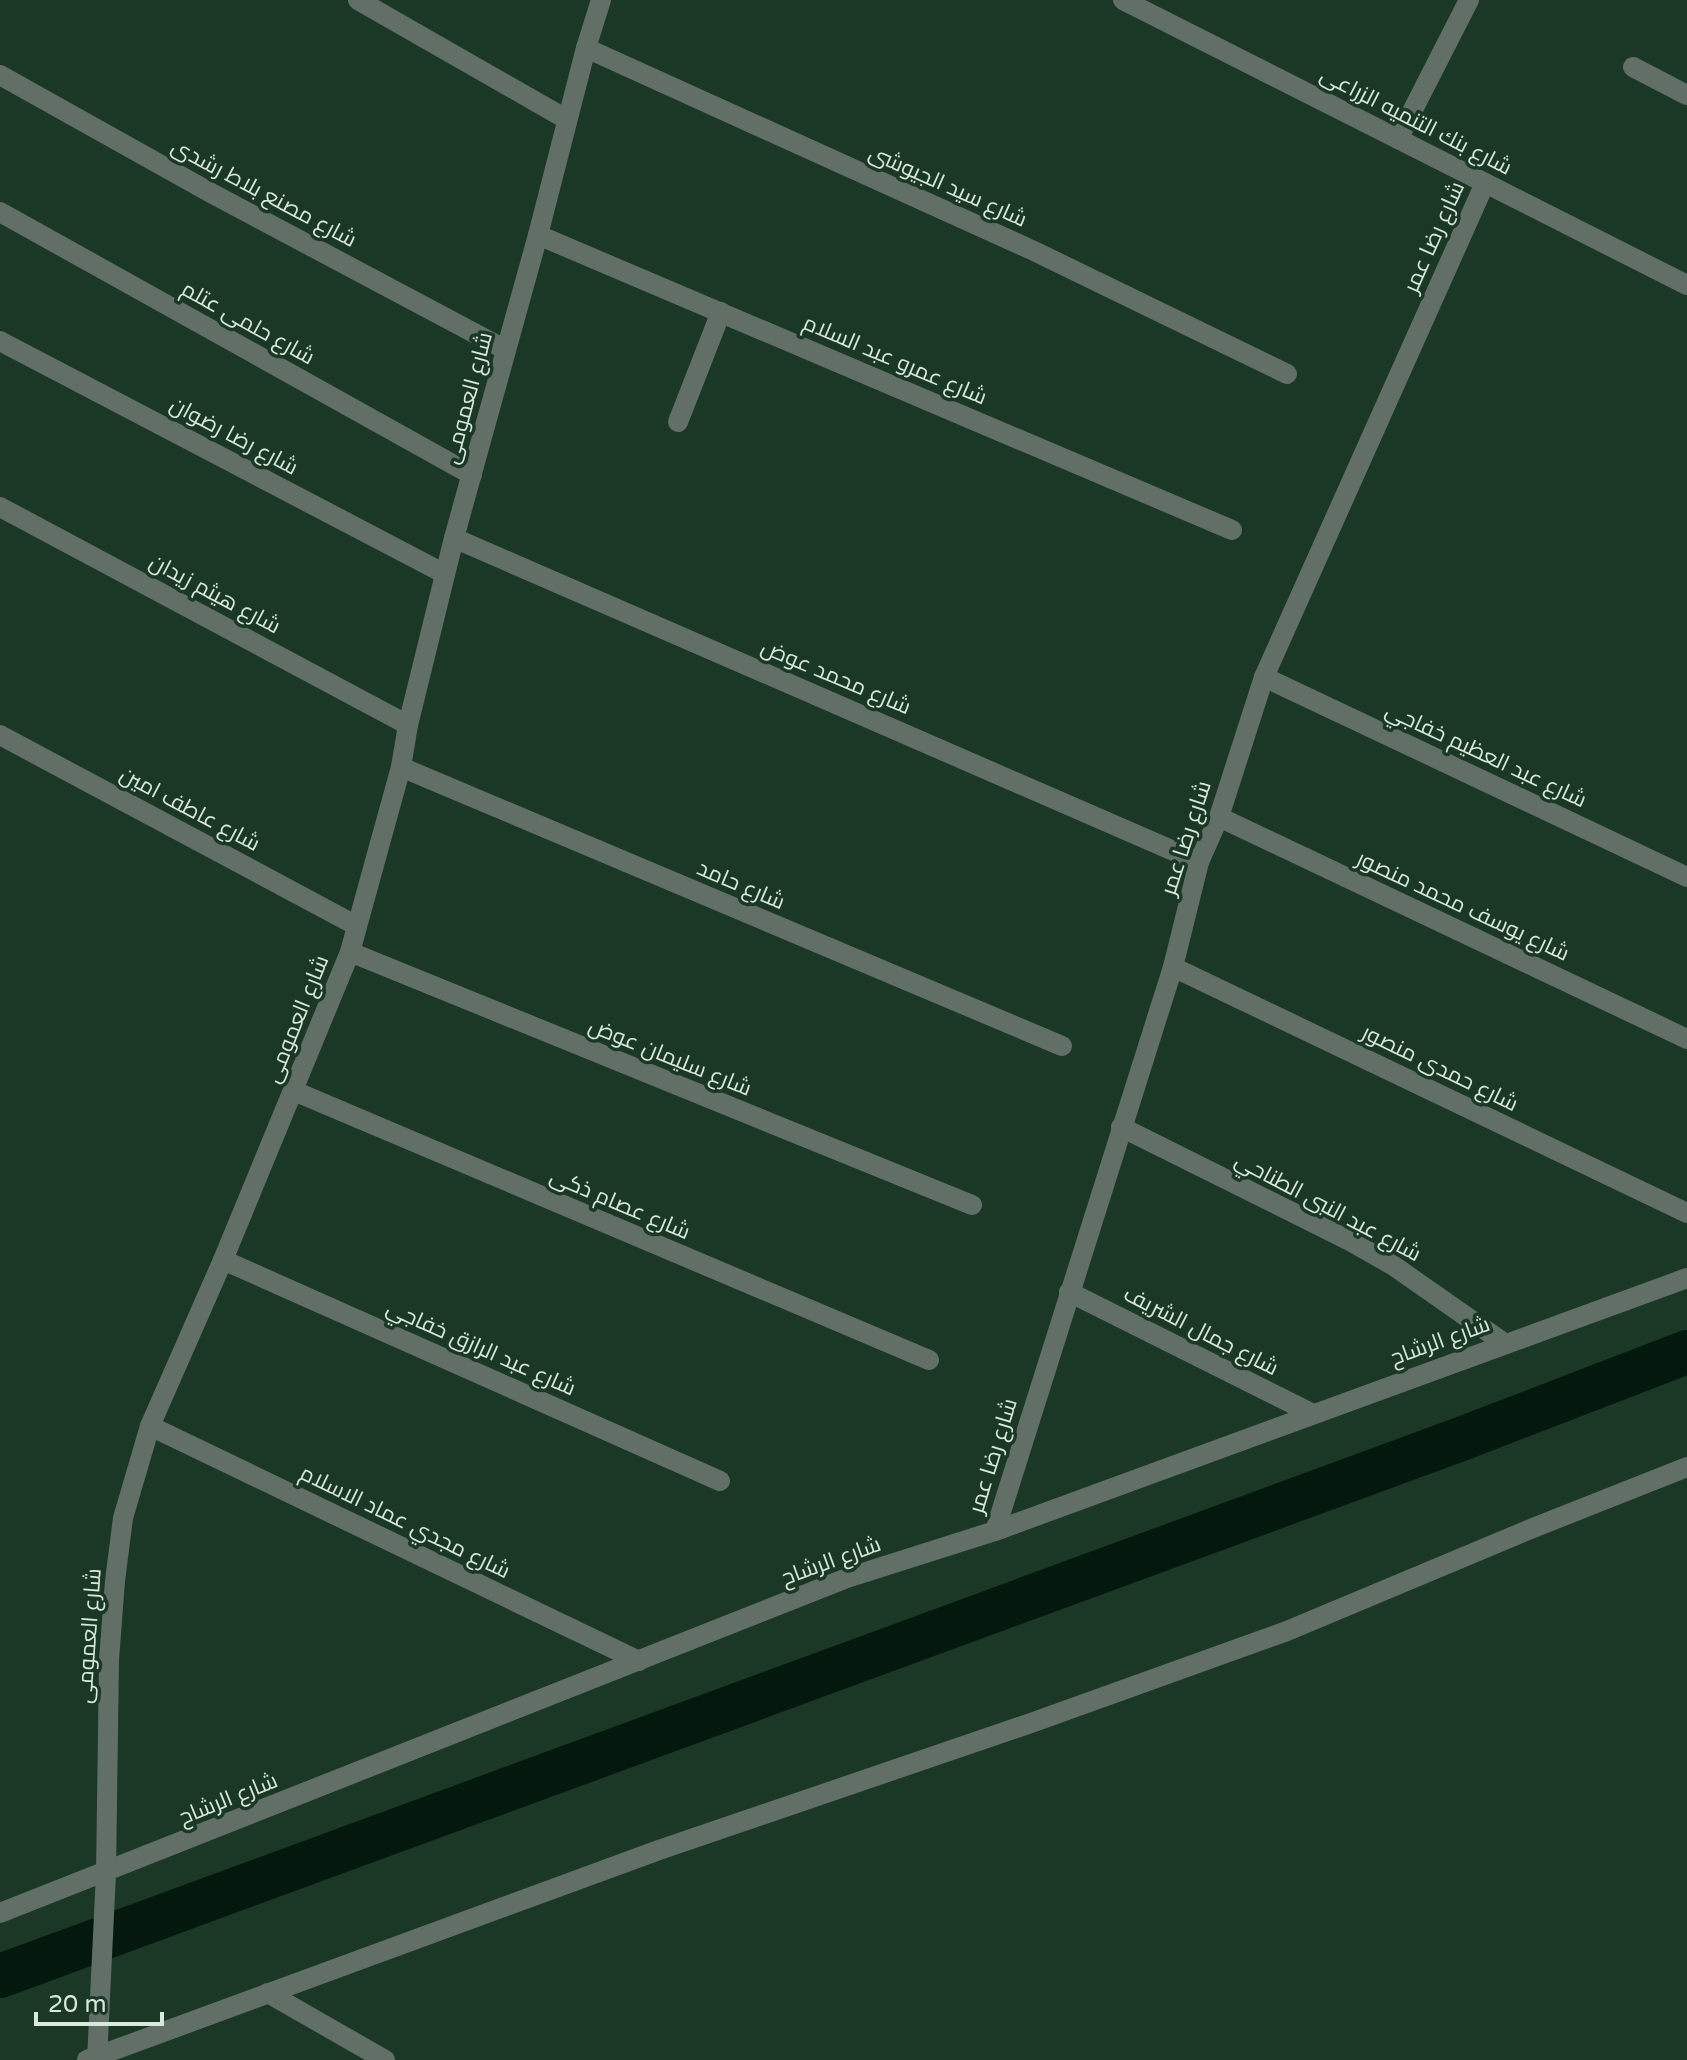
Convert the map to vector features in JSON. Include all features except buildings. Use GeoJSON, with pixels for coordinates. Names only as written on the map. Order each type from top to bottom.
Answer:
{"type":"FeatureCollection","features":[{"type":"Feature","properties":{"kind":"street"},"geometry":{"type":"LineString","coordinates":[[358,0],[566,119]]}},
{"type":"Feature","properties":{"kind":"street","name":"شارع العمومى"},"geometry":{"type":"LineString","coordinates":[[94,2059],[106,1873],[109,1660],[123,1518],[150,1426],[223,1260],[350,952],[401,767],[408,725],[454,538],[601,0]]}},
{"type":"Feature","properties":{"kind":"street","name":"شارع بنك التنميه الزراعى"},"geometry":{"type":"LineString","coordinates":[[1123,0],[1152,6],[1398,139],[1687,285]]}},
{"type":"Feature","properties":{"kind":"street"},"geometry":{"type":"LineString","coordinates":[[1398,139],[1469,0]]}},
{"type":"Feature","properties":{"kind":"street","name":"شارع سيد الجيوشى"},"geometry":{"type":"LineString","coordinates":[[586,48],[1034,251],[1287,374]]}},
{"type":"Feature","properties":{"kind":"street"},"geometry":{"type":"LineString","coordinates":[[1633,67],[1687,95]]}},
{"type":"Feature","properties":{"kind":"street","name":"شارع مصنع بلاط رشدى"},"geometry":{"type":"LineString","coordinates":[[0,75],[211,193],[506,350]]}},
{"type":"Feature","properties":{"kind":"street","name":"شارع رضا عمر"},"geometry":{"type":"LineString","coordinates":[[995,1531],[1173,967],[1199,862],[1219,817],[1264,677],[1485,183]]}},
{"type":"Feature","properties":{"kind":"street","name":"شارع حلمى عتلم"},"geometry":{"type":"LineString","coordinates":[[0,212],[472,475]]}},
{"type":"Feature","properties":{"kind":"street","name":"شارع عمرو عبد السلام"},"geometry":{"type":"LineString","coordinates":[[538,235],[1232,530]]}},
{"type":"Feature","properties":{"kind":"street"},"geometry":{"type":"LineString","coordinates":[[678,422],[721,312]]}},
{"type":"Feature","properties":{"kind":"street","name":"شارع رضا رضوان"},"geometry":{"type":"LineString","coordinates":[[0,341],[445,574]]}},
{"type":"Feature","properties":{"kind":"street","name":"شارع هيثم زيدان"},"geometry":{"type":"LineString","coordinates":[[0,507],[408,725]]}},
{"type":"Feature","properties":{"kind":"street","name":"شارع محمد عوض"},"geometry":{"type":"LineString","coordinates":[[454,538],[1199,862]]}},
{"type":"Feature","properties":{"kind":"street","name":"شارع عبد العظيم خفاجي"},"geometry":{"type":"LineString","coordinates":[[1264,677],[1687,877]]}},
{"type":"Feature","properties":{"kind":"street","name":"شارع عاطف امين"},"geometry":{"type":"LineString","coordinates":[[0,735],[357,926]]}},
{"type":"Feature","properties":{"kind":"street","name":"شارع حامد"},"geometry":{"type":"LineString","coordinates":[[401,767],[1062,1046]]}},
{"type":"Feature","properties":{"kind":"street","name":"شارع يوسف محمد منصور"},"geometry":{"type":"LineString","coordinates":[[1219,817],[1687,1039]]}},
{"type":"Feature","properties":{"kind":"street","name":"شارع سليمان عوض"},"geometry":{"type":"LineString","coordinates":[[350,952],[972,1205]]}},
{"type":"Feature","properties":{"kind":"street","name":"شارع حمدى منصور"},"geometry":{"type":"LineString","coordinates":[[1173,967],[1687,1213]]}},
{"type":"Feature","properties":{"kind":"street","name":"شارع عصام ذكى"},"geometry":{"type":"LineString","coordinates":[[294,1091],[929,1360]]}},
{"type":"Feature","properties":{"kind":"street","name":"شارع عبد النبى الطناحي"},"geometry":{"type":"LineString","coordinates":[[1121,1127],[1394,1266],[1504,1343]]}},
{"type":"Feature","properties":{"kind":"street","name":"شارع عبد الرازق خفاجي"},"geometry":{"type":"LineString","coordinates":[[223,1260],[720,1481]]}},
{"type":"Feature","properties":{"kind":"street","name":"شارع الرشاح"},"geometry":{"type":"LineString","coordinates":[[0,1913],[847,1578],[995,1531],[1687,1278]]}},
{"type":"Feature","properties":{"kind":"street","name":"شارع جمال الشريف"},"geometry":{"type":"LineString","coordinates":[[1069,1292],[1311,1413]]}},
{"type":"Feature","properties":{"kind":"street","name":"شارع مجدي عماد الاسلام"},"geometry":{"type":"LineString","coordinates":[[150,1426],[639,1661]]}},
{"type":"Feature","properties":{"kind":"street"},"geometry":{"type":"LineString","coordinates":[[94,2059],[659,1850],[1031,1723],[1287,1631],[1687,1467]]}},
{"type":"Feature","properties":{"kind":"street"},"geometry":{"type":"LineString","coordinates":[[268,1993],[385,2060]]}},
{"type":"Feature","properties":{"kind":"waterway"},"geometry":{"type":"LineString","coordinates":[[0,1976],[1461,1439],[1687,1352]]}}]}
